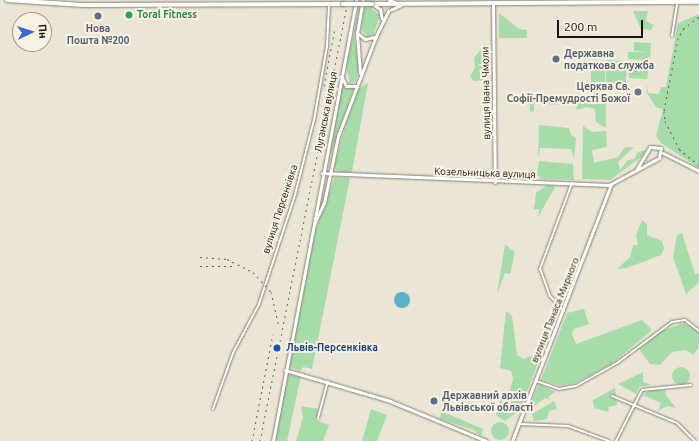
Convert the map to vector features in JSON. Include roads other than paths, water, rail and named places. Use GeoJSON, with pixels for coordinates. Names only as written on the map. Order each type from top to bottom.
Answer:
{"type":"FeatureCollection","features":[{"type":"Feature","properties":{"kind":"main road"},"geometry":{"type":"LineString","coordinates":[[7,0],[180,5],[406,4],[474,2],[493,4],[678,1],[699,2]]}},
{"type":"Feature","properties":{"kind":"main road"},"geometry":{"type":"LineString","coordinates":[[180,0],[180,5]]}},
{"type":"Feature","properties":{"kind":"main road","name":"Луганська вулиця"},"geometry":{"type":"LineString","coordinates":[[273,441],[322,173],[356,0]]}},
{"type":"Feature","properties":{"kind":"main road","name":"Луганська вулиця"},"geometry":{"type":"LineString","coordinates":[[360,78],[357,33],[363,0]]}},
{"type":"Feature","properties":{"kind":"main road"},"geometry":{"type":"LineString","coordinates":[[372,4],[382,0]]}},
{"type":"Feature","properties":{"kind":"main road"},"geometry":{"type":"LineString","coordinates":[[389,0],[406,4]]}},
{"type":"Feature","properties":{"kind":"main road"},"geometry":{"type":"LineString","coordinates":[[372,4],[382,11],[381,24]]}},
{"type":"Feature","properties":{"kind":"main road","name":"Луганська вулиця"},"geometry":{"type":"LineString","coordinates":[[313,227],[324,203],[338,136],[381,24],[390,9],[406,4]]}},
{"type":"Feature","properties":{"kind":"main road","name":"вулиця Івана Чмоли"},"geometry":{"type":"LineString","coordinates":[[493,4],[495,182]]}},
{"type":"Feature","properties":{"kind":"main road"},"geometry":{"type":"LineString","coordinates":[[357,33],[368,40],[376,36]]}},
{"type":"Feature","properties":{"kind":"main road"},"geometry":{"type":"LineString","coordinates":[[341,75],[346,86],[357,86]]}},
{"type":"Feature","properties":{"kind":"main road","name":"Козельницька вулиця"},"geometry":{"type":"LineString","coordinates":[[322,173],[495,182],[611,184],[655,160],[663,153],[661,148],[653,145],[636,170]]}},
{"type":"Feature","properties":{"kind":"main road"},"geometry":{"type":"LineString","coordinates":[[648,153],[655,160]]}},
{"type":"Feature","properties":{"kind":"main road"},"geometry":{"type":"LineString","coordinates":[[663,153],[699,171]]}},
{"type":"Feature","properties":{"kind":"main road","name":"вулиця Панаса Мирного"},"geometry":{"type":"LineString","coordinates":[[512,441],[564,311],[611,184]]}},
{"type":"Feature","properties":{"kind":"main road"},"geometry":{"type":"LineString","coordinates":[[285,370],[328,381],[390,401],[486,441]]}},
{"type":"Feature","properties":{"kind":"street"},"geometry":{"type":"LineString","coordinates":[[672,36],[678,1]]}},
{"type":"Feature","properties":{"kind":"street","name":"вулиця Персенківка"},"geometry":{"type":"LineString","coordinates":[[213,409],[233,353],[259,304],[295,195],[314,120],[327,46],[329,4]]}},
{"type":"Feature","properties":{"kind":"street"},"geometry":{"type":"LineString","coordinates":[[564,311],[550,296],[540,269],[572,184]]}},
{"type":"Feature","properties":{"kind":"street"},"geometry":{"type":"LineString","coordinates":[[536,381],[559,389],[576,386],[626,357],[672,322],[684,320],[699,331]]}},
{"type":"Feature","properties":{"kind":"street"},"geometry":{"type":"LineString","coordinates":[[318,418],[328,381]]}},
{"type":"Feature","properties":{"kind":"street"},"geometry":{"type":"LineString","coordinates":[[616,441],[642,390],[691,385]]}},
{"type":"Feature","properties":{"kind":"street"},"geometry":{"type":"LineString","coordinates":[[612,396],[681,425],[695,441]]}},
{"type":"Feature","properties":{"kind":"street"},"geometry":{"type":"LineString","coordinates":[[519,424],[568,426],[609,441]]}},
{"type":"Feature","properties":{"kind":"water"},"geometry":{"type":"Polygon","coordinates":[[[399,292],[405,292],[410,297],[408,306],[405,308],[399,308],[394,303],[394,297],[399,292]]]}},
{"type":"Feature","properties":{"kind":"railway"},"geometry":{"type":"LineString","coordinates":[[260,441],[348,0]]}},
{"type":"Feature","properties":{"kind":"railway"},"geometry":{"type":"LineString","coordinates":[[699,17],[684,28],[678,38],[664,111],[665,121],[679,149],[699,165]]}},
{"type":"Feature","properties":{"kind":"railway"},"geometry":{"type":"LineString","coordinates":[[324,86],[335,28]]}},
{"type":"Feature","properties":{"kind":"railway"},"geometry":{"type":"LineString","coordinates":[[200,257],[227,259],[253,272],[271,292],[278,323]]}},
{"type":"Feature","properties":{"kind":"railway"},"geometry":{"type":"LineString","coordinates":[[200,266],[236,266]]}},
{"type":"Feature","properties":{"kind":"railway"},"geometry":{"type":"LineString","coordinates":[[252,441],[273,334]]}},
{"type":"Feature","properties":{"kind":"place","name":"Toral Fitness"},"geometry":{"type":"Point","coordinates":[129,15]}},
{"type":"Feature","properties":{"kind":"place","name":"Нова Пошта №200"},"geometry":{"type":"Point","coordinates":[98,16]}},
{"type":"Feature","properties":{"kind":"place","name":"Державна податкова служба"},"geometry":{"type":"Point","coordinates":[556,59]}},
{"type":"Feature","properties":{"kind":"place","name":"Церква Св. Софії-Премудрості Божої"},"geometry":{"type":"Point","coordinates":[638,92]}},
{"type":"Feature","properties":{"kind":"place","name":"Львів-Персенківка"},"geometry":{"type":"Point","coordinates":[277,348]}},
{"type":"Feature","properties":{"kind":"place","name":"Державний архів Львівської області"},"geometry":{"type":"Point","coordinates":[434,401]}}]}
